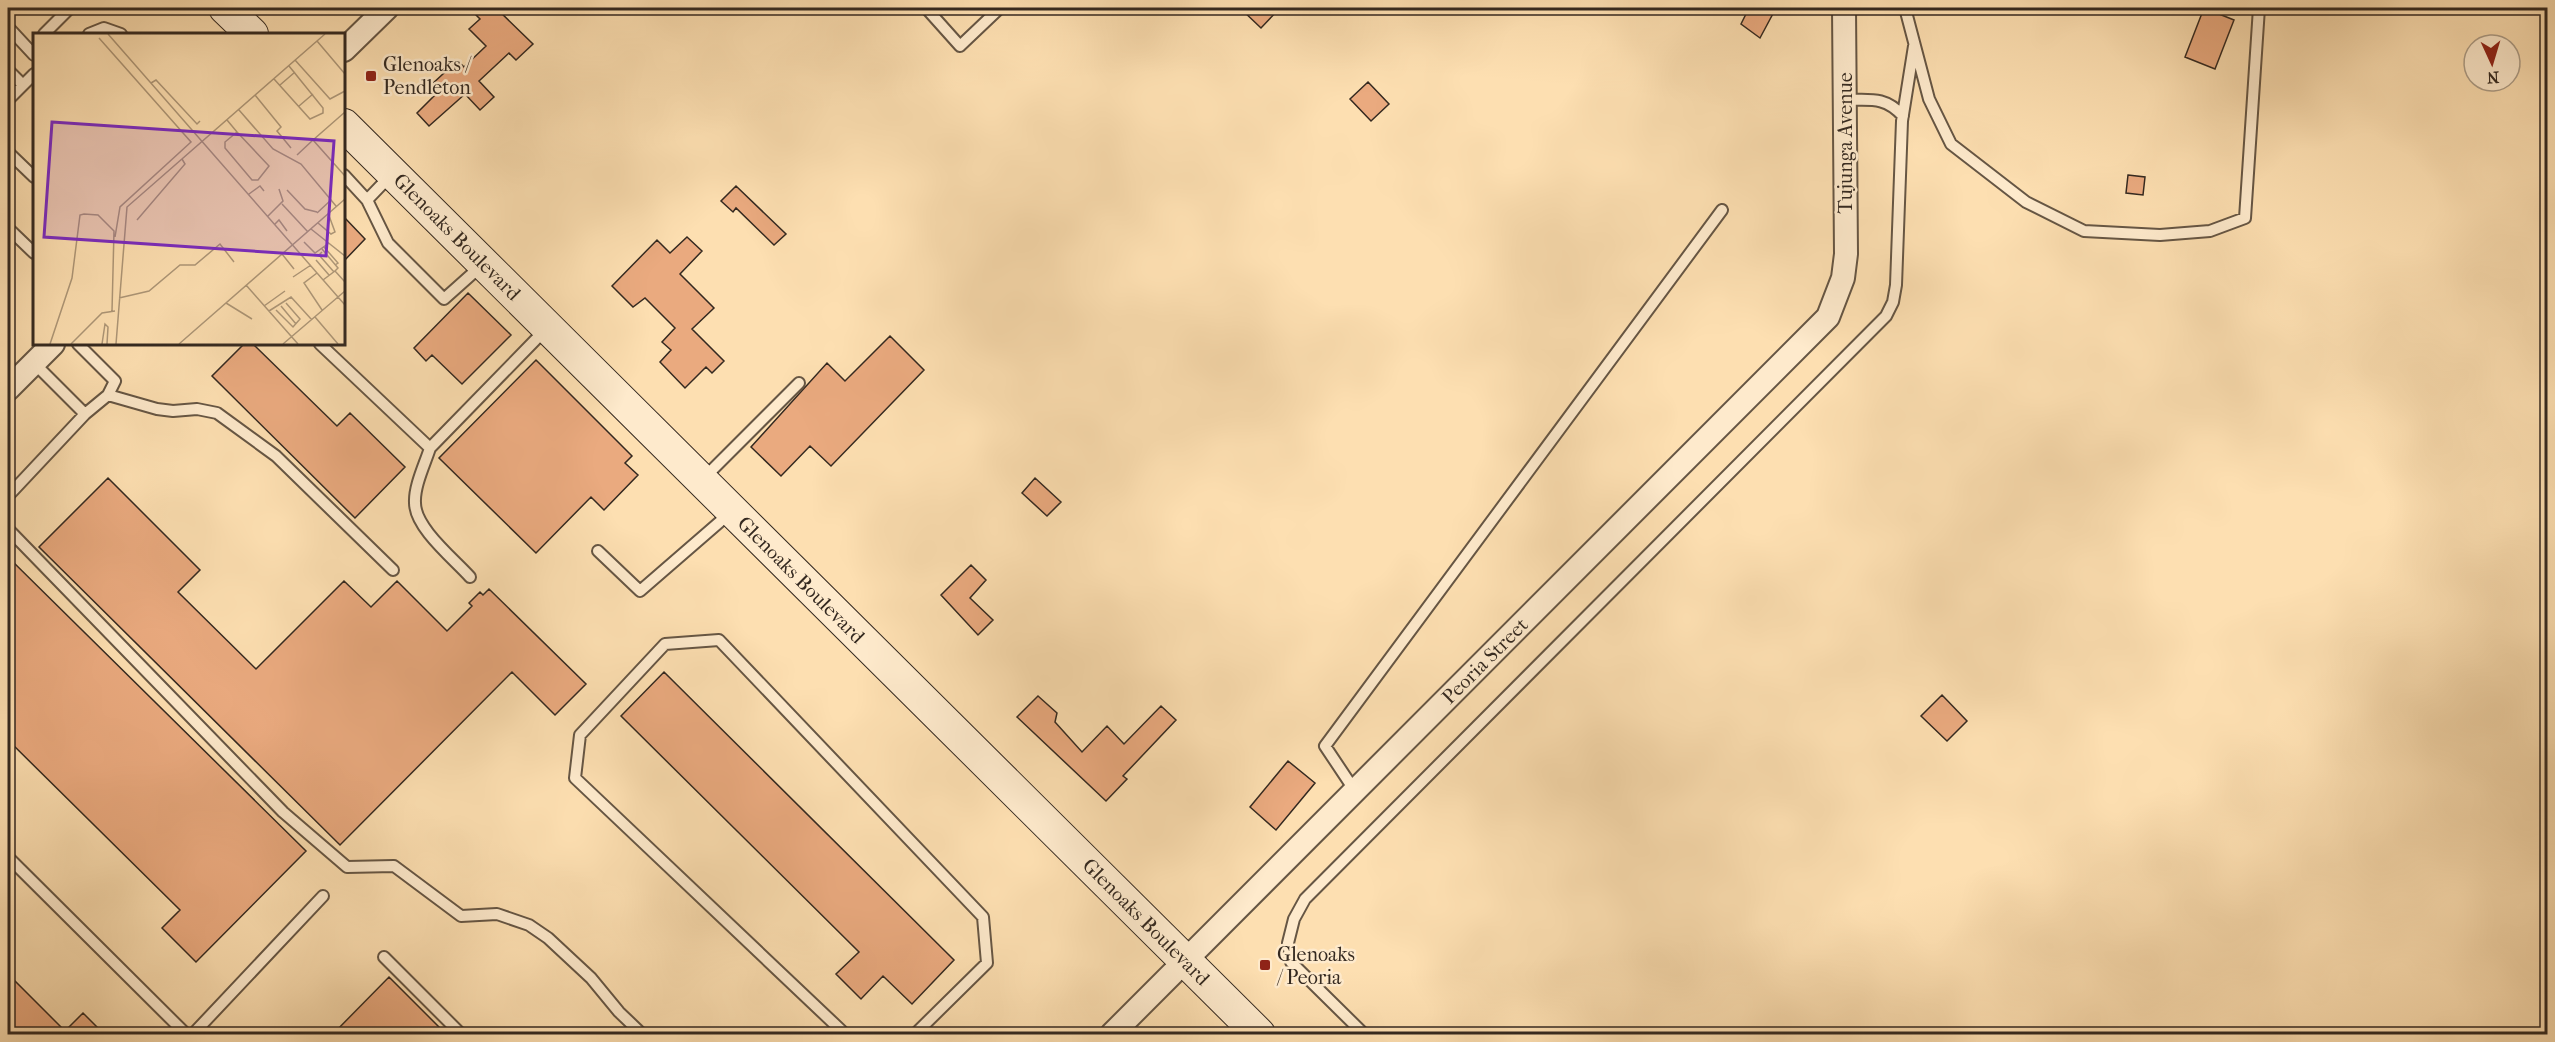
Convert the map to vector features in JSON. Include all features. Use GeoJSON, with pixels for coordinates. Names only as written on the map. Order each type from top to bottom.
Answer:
{"type":"FeatureCollection","features":[{"type":"Feature","properties":{"kind":"main road"},"geometry":{"type":"LineString","coordinates":[[225,8],[251,33]]}},
{"type":"Feature","properties":{"kind":"main road","name":"Glenoaks Boulevard"},"geometry":{"type":"LineString","coordinates":[[350,135],[393,174],[1259,1035]]}},
{"type":"Feature","properties":{"kind":"street"},"geometry":{"type":"LineString","coordinates":[[345,49],[387,8]]}},
{"type":"Feature","properties":{"kind":"street","name":"Tujunga Avenue"},"geometry":{"type":"LineString","coordinates":[[1843,278],[1844,8]]}},
{"type":"Feature","properties":{"kind":"street","name":"Peoria Street"},"geometry":{"type":"LineString","coordinates":[[1112,1035],[1828,317],[1843,278]]}},
{"type":"Feature","properties":{"kind":"street"},"geometry":{"type":"LineString","coordinates":[[8,389],[52,345]]}},
{"type":"Feature","properties":{"kind":"lane"},"geometry":{"type":"LineString","coordinates":[[45,33],[69,9],[67,8]]}},
{"type":"Feature","properties":{"kind":"lane"},"geometry":{"type":"LineString","coordinates":[[926,8],[960,46],[1000,8]]}},
{"type":"Feature","properties":{"kind":"lane"},"geometry":{"type":"LineString","coordinates":[[1905,8],[1929,99],[1951,144],[2025,202],[2084,231],[2160,235],[2210,231],[2245,218],[2259,8]]}},
{"type":"Feature","properties":{"kind":"lane"},"geometry":{"type":"LineString","coordinates":[[8,27],[33,50]]}},
{"type":"Feature","properties":{"kind":"lane"},"geometry":{"type":"LineString","coordinates":[[92,33],[105,28],[118,33]]}},
{"type":"Feature","properties":{"kind":"lane"},"geometry":{"type":"LineString","coordinates":[[1364,1035],[1291,962],[1288,943],[1294,919],[1305,899],[1886,316],[1893,302],[1896,285],[1903,116],[1914,46]]}},
{"type":"Feature","properties":{"kind":"lane"},"geometry":{"type":"LineString","coordinates":[[8,70],[23,86]]}},
{"type":"Feature","properties":{"kind":"lane"},"geometry":{"type":"LineString","coordinates":[[8,100],[33,75]]}},
{"type":"Feature","properties":{"kind":"lane"},"geometry":{"type":"LineString","coordinates":[[1845,100],[1876,100],[1892,104],[1903,116]]}},
{"type":"Feature","properties":{"kind":"lane"},"geometry":{"type":"LineString","coordinates":[[8,152],[33,176]]}},
{"type":"Feature","properties":{"kind":"lane"},"geometry":{"type":"LineString","coordinates":[[367,200],[393,174]]}},
{"type":"Feature","properties":{"kind":"lane"},"geometry":{"type":"LineString","coordinates":[[345,176],[367,200],[388,243],[444,299],[483,264]]}},
{"type":"Feature","properties":{"kind":"lane"},"geometry":{"type":"LineString","coordinates":[[1355,791],[1325,746],[1722,210]]}},
{"type":"Feature","properties":{"kind":"lane"},"geometry":{"type":"LineString","coordinates":[[8,228],[33,252]]}},
{"type":"Feature","properties":{"kind":"lane"},"geometry":{"type":"LineString","coordinates":[[471,577],[420,522],[415,502],[430,448],[548,328]]}},
{"type":"Feature","properties":{"kind":"lane"},"geometry":{"type":"LineString","coordinates":[[8,496],[86,414],[108,395],[115,381],[79,345]]}},
{"type":"Feature","properties":{"kind":"lane"},"geometry":{"type":"LineString","coordinates":[[321,345],[430,448]]}},
{"type":"Feature","properties":{"kind":"lane"},"geometry":{"type":"LineString","coordinates":[[34,363],[86,414]]}},
{"type":"Feature","properties":{"kind":"lane"},"geometry":{"type":"LineString","coordinates":[[701,480],[799,383]]}},
{"type":"Feature","properties":{"kind":"lane"},"geometry":{"type":"LineString","coordinates":[[108,395],[157,409],[173,411],[197,409],[217,413],[276,456],[393,570]]}},
{"type":"Feature","properties":{"kind":"lane"},"geometry":{"type":"LineString","coordinates":[[598,551],[640,591],[733,511]]}},
{"type":"Feature","properties":{"kind":"lane"},"geometry":{"type":"LineString","coordinates":[[8,529],[283,812],[347,867],[394,866],[461,916],[497,914],[530,925],[548,938],[584,972],[642,1035]]}},
{"type":"Feature","properties":{"kind":"lane"},"geometry":{"type":"LineString","coordinates":[[845,1035],[575,778],[580,735],[665,644],[719,640],[983,917],[987,963],[915,1035]]}},
{"type":"Feature","properties":{"kind":"lane"},"geometry":{"type":"LineString","coordinates":[[8,857],[186,1035]]}},
{"type":"Feature","properties":{"kind":"lane"},"geometry":{"type":"LineString","coordinates":[[193,1035],[322,896]]}},
{"type":"Feature","properties":{"kind":"lane"},"geometry":{"type":"LineString","coordinates":[[384,957],[461,1035]]}},
{"type":"Feature","properties":{"kind":"building"},"geometry":{"type":"Polygon","coordinates":[[[469,8],[496,8],[533,44],[516,60],[509,53],[479,81],[494,97],[480,110],[465,94],[429,126],[417,113],[438,92],[431,85],[455,63],[459,62],[464,67],[486,46],[469,29],[480,19],[469,8]]]}},
{"type":"Feature","properties":{"kind":"building"},"geometry":{"type":"Polygon","coordinates":[[[1240,8],[1280,8],[1261,28],[1240,8]]]}},
{"type":"Feature","properties":{"kind":"building"},"geometry":{"type":"Polygon","coordinates":[[[1749,8],[1776,8],[1760,38],[1741,24],[1749,8]]]}},
{"type":"Feature","properties":{"kind":"building"},"geometry":{"type":"Polygon","coordinates":[[[2204,8],[2234,20],[2215,69],[2185,57],[2204,8]]]}},
{"type":"Feature","properties":{"kind":"building"},"geometry":{"type":"Polygon","coordinates":[[[1368,82],[1389,104],[1371,121],[1350,99],[1368,82]]]}},
{"type":"Feature","properties":{"kind":"building"},"geometry":{"type":"Polygon","coordinates":[[[2128,175],[2145,177],[2143,195],[2126,193],[2128,175]]]}},
{"type":"Feature","properties":{"kind":"building"},"geometry":{"type":"Polygon","coordinates":[[[736,186],[786,234],[774,245],[736,208],[733,212],[721,201],[736,186]]]}},
{"type":"Feature","properties":{"kind":"building"},"geometry":{"type":"Polygon","coordinates":[[[345,218],[365,239],[345,260],[345,218]]]}},
{"type":"Feature","properties":{"kind":"building"},"geometry":{"type":"Polygon","coordinates":[[[687,237],[702,251],[680,274],[714,308],[692,329],[724,361],[712,373],[706,367],[685,388],[660,362],[671,350],[662,342],[675,328],[645,298],[633,307],[612,286],[657,240],[670,253],[687,237]]]}},
{"type":"Feature","properties":{"kind":"building"},"geometry":{"type":"Polygon","coordinates":[[[468,293],[511,335],[462,384],[432,355],[426,361],[414,348],[468,293]]]}},
{"type":"Feature","properties":{"kind":"building"},"geometry":{"type":"Polygon","coordinates":[[[890,336],[924,370],[831,466],[810,446],[781,476],[751,447],[827,363],[845,381],[890,336]]]}},
{"type":"Feature","properties":{"kind":"building"},"geometry":{"type":"Polygon","coordinates":[[[243,345],[254,345],[337,426],[350,413],[405,467],[355,518],[212,376],[243,345]]]}},
{"type":"Feature","properties":{"kind":"building"},"geometry":{"type":"Polygon","coordinates":[[[536,360],[632,456],[625,463],[638,475],[604,510],[591,497],[536,553],[439,458],[536,360]]]}},
{"type":"Feature","properties":{"kind":"building"},"geometry":{"type":"Polygon","coordinates":[[[108,478],[200,570],[178,592],[256,669],[344,581],[371,607],[397,581],[447,631],[472,606],[469,603],[480,592],[483,595],[489,589],[586,684],[555,715],[512,672],[340,845],[39,547],[108,478]]]}},
{"type":"Feature","properties":{"kind":"building"},"geometry":{"type":"Polygon","coordinates":[[[1035,478],[1061,502],[1047,516],[1022,493],[1035,478]]]}},
{"type":"Feature","properties":{"kind":"building"},"geometry":{"type":"Polygon","coordinates":[[[8,557],[306,851],[196,962],[162,928],[180,910],[8,740],[8,557]]]}},
{"type":"Feature","properties":{"kind":"building"},"geometry":{"type":"Polygon","coordinates":[[[971,565],[986,580],[970,598],[993,620],[978,635],[941,595],[971,565]]]}},
{"type":"Feature","properties":{"kind":"building"},"geometry":{"type":"Polygon","coordinates":[[[664,672],[954,960],[912,1004],[883,976],[861,999],[836,974],[859,952],[621,716],[664,672]]]}},
{"type":"Feature","properties":{"kind":"building"},"geometry":{"type":"Polygon","coordinates":[[[1942,695],[1967,721],[1947,741],[1921,716],[1942,695]]]}},
{"type":"Feature","properties":{"kind":"building"},"geometry":{"type":"Polygon","coordinates":[[[1038,696],[1057,713],[1055,722],[1082,752],[1107,726],[1124,744],[1161,706],[1176,720],[1123,776],[1127,779],[1106,801],[1017,717],[1038,696]]]}},
{"type":"Feature","properties":{"kind":"building"},"geometry":{"type":"Polygon","coordinates":[[[1288,761],[1315,783],[1276,830],[1250,807],[1288,761]]]}},
{"type":"Feature","properties":{"kind":"building"},"geometry":{"type":"Polygon","coordinates":[[[8,974],[65,1031],[83,1013],[105,1035],[8,1035],[8,974]]]}},
{"type":"Feature","properties":{"kind":"building"},"geometry":{"type":"Polygon","coordinates":[[[389,977],[447,1035],[332,1035],[389,977]]]}},
{"type":"Feature","properties":{"kind":"place","name":"Glenoaks / Pendleton"},"geometry":{"type":"Point","coordinates":[371,76]}},
{"type":"Feature","properties":{"kind":"place","name":"Glenoaks / Peoria"},"geometry":{"type":"Point","coordinates":[1265,965]}}]}
